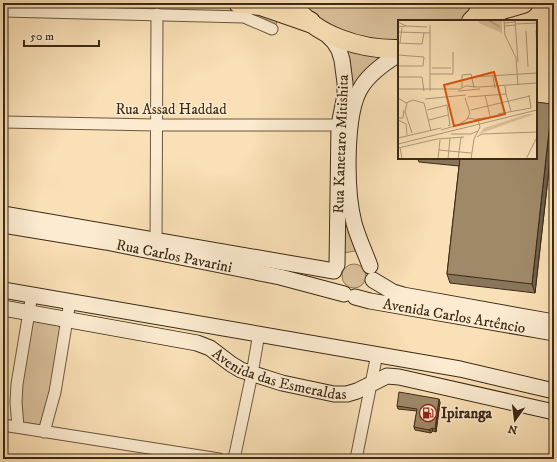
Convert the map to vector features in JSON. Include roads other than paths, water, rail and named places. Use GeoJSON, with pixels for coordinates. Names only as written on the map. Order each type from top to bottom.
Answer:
{"type":"FeatureCollection","features":[{"type":"Feature","properties":{"kind":"highway"},"geometry":{"type":"LineString","coordinates":[[239,3],[261,5],[316,26],[349,42],[362,46],[384,50],[398,49]]}},
{"type":"Feature","properties":{"kind":"highway"},"geometry":{"type":"LineString","coordinates":[[293,3],[299,11],[316,26]]}},
{"type":"Feature","properties":{"kind":"highway"},"geometry":{"type":"LineString","coordinates":[[472,20],[484,3]]}},
{"type":"Feature","properties":{"kind":"highway"},"geometry":{"type":"LineString","coordinates":[[479,20],[502,9],[523,3]]}},
{"type":"Feature","properties":{"kind":"main road","name":"Rua Kanetaro Mitishita"},"geometry":{"type":"LineString","coordinates":[[316,26],[334,42],[339,50],[344,71],[345,95],[339,125],[336,268]]}},
{"type":"Feature","properties":{"kind":"main road","name":"Rua Kanetaro Mitishita"},"geometry":{"type":"LineString","coordinates":[[372,273],[358,236],[352,209],[349,170],[349,138],[355,102],[362,86],[379,68],[398,55]]}},
{"type":"Feature","properties":{"kind":"main road","name":"Rua Carlos Pavarini"},"geometry":{"type":"LineString","coordinates":[[3,214],[281,270],[350,295]]}},
{"type":"Feature","properties":{"kind":"main road","name":"Rua Carlos Pavarini"},"geometry":{"type":"LineString","coordinates":[[3,226],[106,242],[156,246]]}},
{"type":"Feature","properties":{"kind":"main road"},"geometry":{"type":"LineString","coordinates":[[354,256],[366,261],[372,273],[371,286],[362,295],[350,295],[339,290],[333,278],[336,268],[341,260],[354,256]]}},
{"type":"Feature","properties":{"kind":"main road","name":"Rua Carlos Pavarini"},"geometry":{"type":"LineString","coordinates":[[281,270],[336,268]]}},
{"type":"Feature","properties":{"kind":"main road","name":"Avenida Carlos Artêncio"},"geometry":{"type":"LineString","coordinates":[[372,273],[393,292],[403,296],[554,322]]}},
{"type":"Feature","properties":{"kind":"main road","name":"Avenida das Esmeraldas"},"geometry":{"type":"LineString","coordinates":[[3,290],[259,333],[460,369],[554,391]]}},
{"type":"Feature","properties":{"kind":"main road","name":"Avenida Carlos Artêncio"},"geometry":{"type":"LineString","coordinates":[[350,295],[378,302],[554,333]]}},
{"type":"Feature","properties":{"kind":"main road","name":"Avenida das Esmeraldas"},"geometry":{"type":"LineString","coordinates":[[3,308],[197,343],[210,348],[241,370],[282,383],[334,394],[347,394],[371,385],[378,379],[387,376],[399,377],[554,412]]}},
{"type":"Feature","properties":{"kind":"street"},"geometry":{"type":"LineString","coordinates":[[3,11],[244,17],[272,29]]}},
{"type":"Feature","properties":{"kind":"street"},"geometry":{"type":"LineString","coordinates":[[156,246],[157,14]]}},
{"type":"Feature","properties":{"kind":"street","name":"Rua Assad Haddad"},"geometry":{"type":"LineString","coordinates":[[3,122],[156,125],[339,125]]}},
{"type":"Feature","properties":{"kind":"street"},"geometry":{"type":"LineString","coordinates":[[18,427],[16,402],[17,384],[32,294]]}},
{"type":"Feature","properties":{"kind":"street"},"geometry":{"type":"LineString","coordinates":[[44,432],[55,392],[70,301]]}},
{"type":"Feature","properties":{"kind":"street"},"geometry":{"type":"LineString","coordinates":[[234,459],[259,333]]}},
{"type":"Feature","properties":{"kind":"street"},"geometry":{"type":"LineString","coordinates":[[356,459],[377,354]]}},
{"type":"Feature","properties":{"kind":"street"},"geometry":{"type":"LineString","coordinates":[[3,425],[219,459]]}},
{"type":"Feature","properties":{"kind":"place","name":"Ipiranga"},"geometry":{"type":"Point","coordinates":[428,413]}}]}
